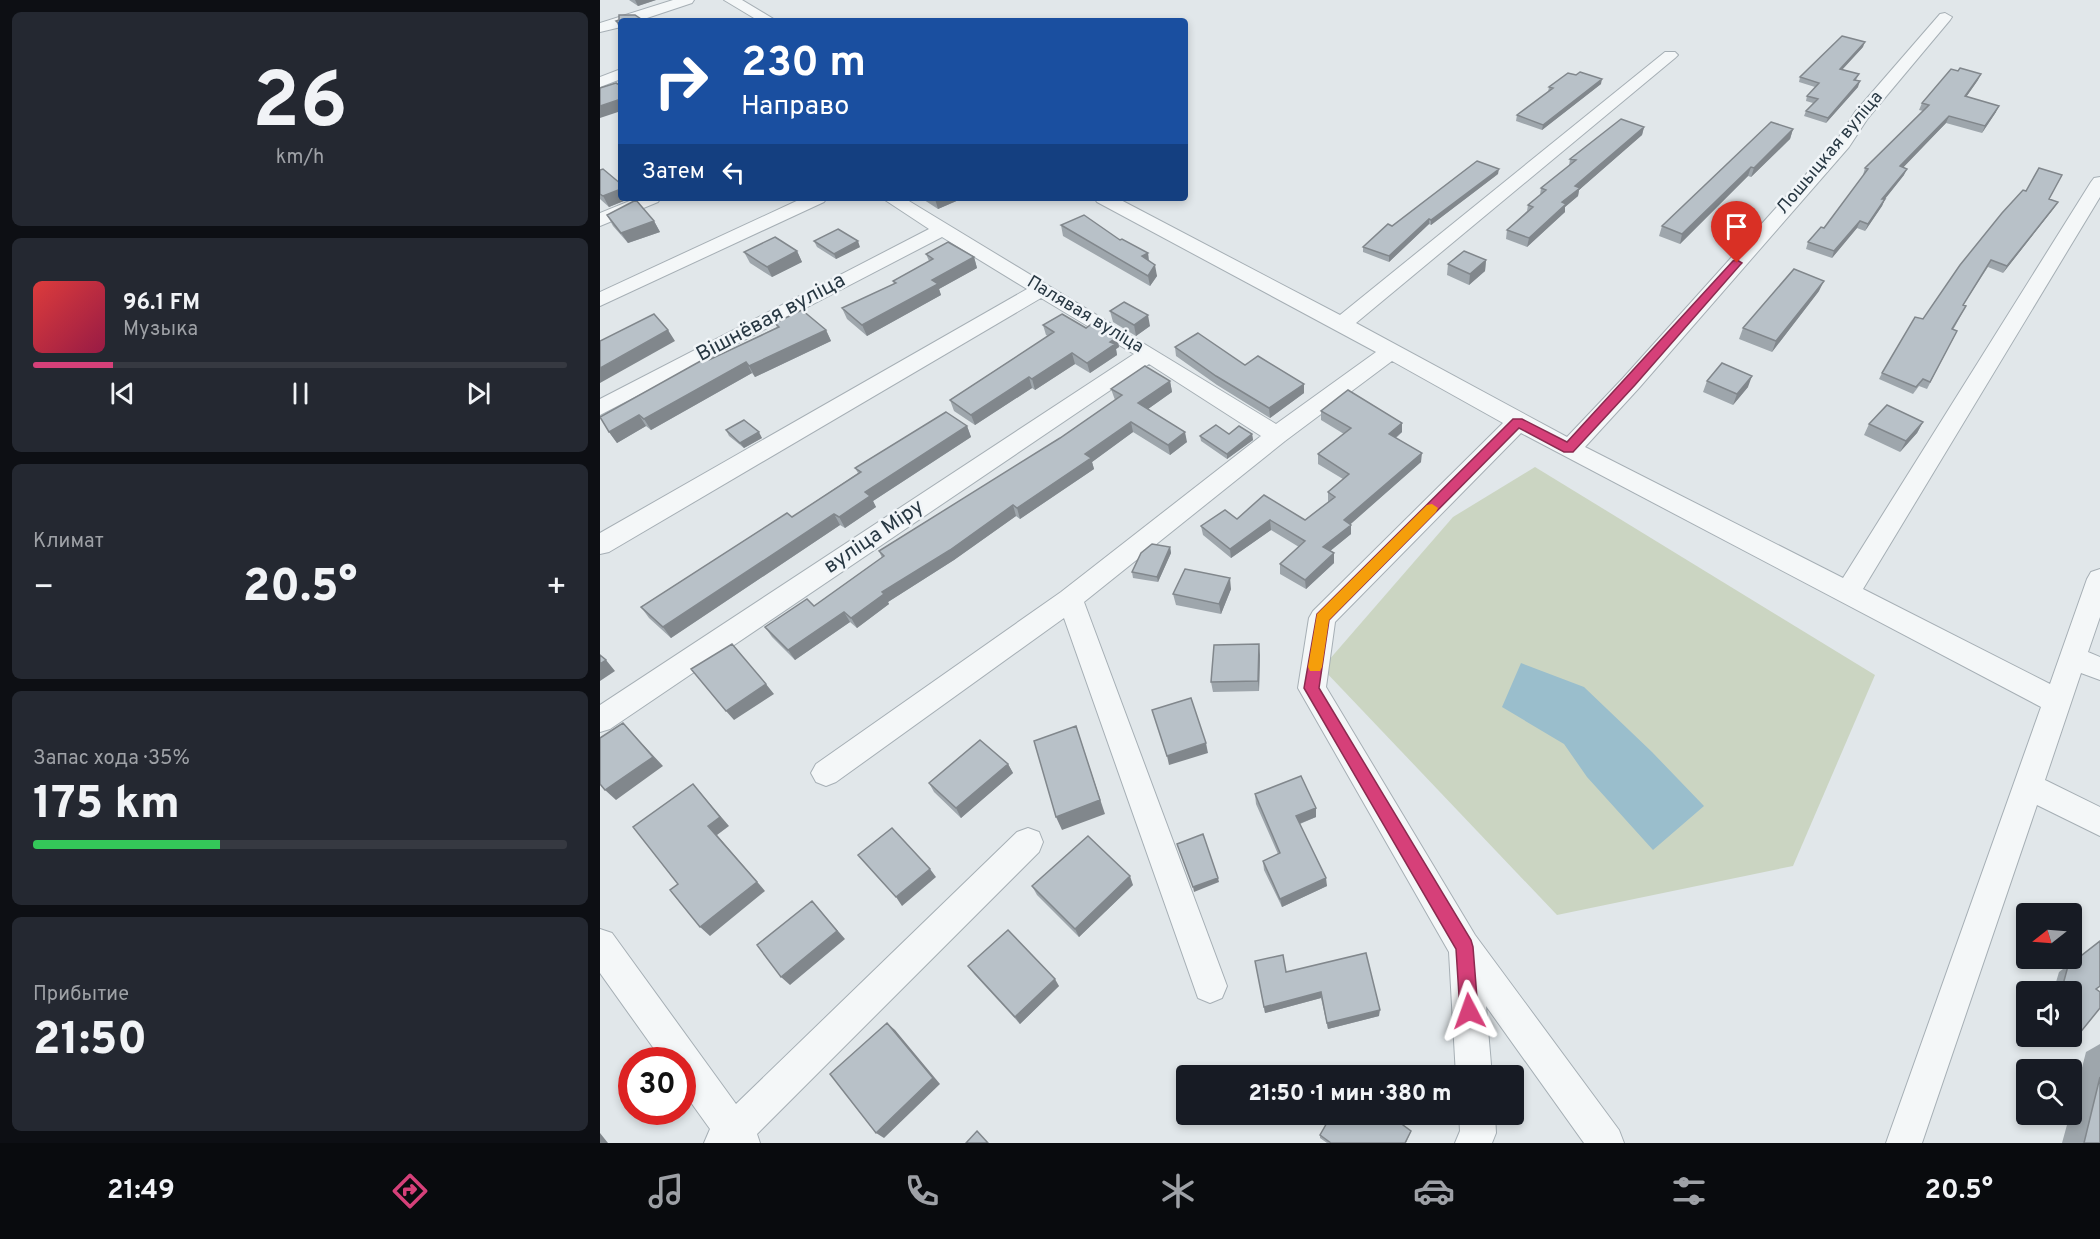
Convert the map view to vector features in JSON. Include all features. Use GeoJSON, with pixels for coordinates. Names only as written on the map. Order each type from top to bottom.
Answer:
{"type":"FeatureCollection","features":[{"type":"Feature","properties":{"kind":"street"},"geometry":{"type":"LineString","coordinates":[[635,18],[687,0]]}},
{"type":"Feature","properties":{"kind":"street"},"geometry":{"type":"LineString","coordinates":[[731,0],[763,18]]}},
{"type":"Feature","properties":{"kind":"street","name":"Лошыцкая вуліца"},"geometry":{"type":"LineString","coordinates":[[1569,448],[1631,383],[1843,143],[1861,115],[1945,17]]}},
{"type":"Feature","properties":{"kind":"street"},"geometry":{"type":"LineString","coordinates":[[601,28],[618,23]]}},
{"type":"Feature","properties":{"kind":"street"},"geometry":{"type":"LineString","coordinates":[[1342,324],[1670,55]]}},
{"type":"Feature","properties":{"kind":"street"},"geometry":{"type":"LineString","coordinates":[[600,82],[618,75]]}},
{"type":"Feature","properties":{"kind":"street"},"geometry":{"type":"LineString","coordinates":[[1847,594],[2100,182]]}},
{"type":"Feature","properties":{"kind":"street"},"geometry":{"type":"LineString","coordinates":[[600,220],[645,201]]}},
{"type":"Feature","properties":{"kind":"street"},"geometry":{"type":"LineString","coordinates":[[600,300],[812,201]]}},
{"type":"Feature","properties":{"kind":"street","name":"Палявая вуліца"},"geometry":{"type":"LineString","coordinates":[[896,201],[1149,354],[1276,435]]}},
{"type":"Feature","properties":{"kind":"street"},"geometry":{"type":"LineString","coordinates":[[1109,201],[1342,324],[1518,422],[2058,702]]}},
{"type":"Feature","properties":{"kind":"street","name":"Вішнёвая вуліца"},"geometry":{"type":"LineString","coordinates":[[600,408],[942,229]]}},
{"type":"Feature","properties":{"kind":"street"},"geometry":{"type":"LineString","coordinates":[[600,545],[1042,289]]}},
{"type":"Feature","properties":{"kind":"street"},"geometry":{"type":"LineString","coordinates":[[826,773],[1070,599],[1276,435],[1391,351]]}},
{"type":"Feature","properties":{"kind":"street","name":"вуліца Міру"},"geometry":{"type":"LineString","coordinates":[[600,720],[1149,354]]}},
{"type":"Feature","properties":{"kind":"street"},"geometry":{"type":"LineString","coordinates":[[1518,422],[1322,618],[1312,688],[1464,947],[1606,1143]]}},
{"type":"Feature","properties":{"kind":"street"},"geometry":{"type":"LineString","coordinates":[[1904,1143],[2100,579]]}},
{"type":"Feature","properties":{"kind":"street"},"geometry":{"type":"LineString","coordinates":[[1070,599],[1210,986]]}},
{"type":"Feature","properties":{"kind":"street"},"geometry":{"type":"LineString","coordinates":[[2073,658],[2100,669]]}},
{"type":"Feature","properties":{"kind":"street"},"geometry":{"type":"LineString","coordinates":[[2028,786],[2100,822]]}},
{"type":"Feature","properties":{"kind":"street"},"geometry":{"type":"LineString","coordinates":[[600,945],[733,1139],[1028,843]]}},
{"type":"Feature","properties":{"kind":"street"},"geometry":{"type":"LineString","coordinates":[[1464,947],[1473,1065]]}},
{"type":"Feature","properties":{"kind":"street"},"geometry":{"type":"LineString","coordinates":[[1473,1143],[1478,1133],[1478,1125]]}},
{"type":"Feature","properties":{"kind":"green space"},"geometry":{"type":"Polygon","coordinates":[[[1535,467],[1875,675],[1793,866],[1557,915],[1322,668],[1453,517],[1535,467]]]}},
{"type":"Feature","properties":{"kind":"water"},"geometry":{"type":"Polygon","coordinates":[[[1521,663],[1584,687],[1704,806],[1653,850],[1587,777],[1564,744],[1502,707],[1521,663]]]}},
{"type":"Feature","properties":{"kind":"building"},"geometry":{"type":"Polygon","coordinates":[[[619,15],[635,15],[640,18],[619,18],[619,15]]]}},
{"type":"Feature","properties":{"kind":"building"},"geometry":{"type":"Polygon","coordinates":[[[1842,36],[1865,42],[1840,69],[1859,74],[1854,80],[1860,81],[1828,118],[1806,111],[1818,99],[1807,96],[1819,83],[1800,77],[1842,36]]]}},
{"type":"Feature","properties":{"kind":"building"},"geometry":{"type":"Polygon","coordinates":[[[1960,68],[1981,74],[1965,96],[1999,106],[1985,126],[1949,116],[1900,166],[1907,169],[1882,199],[1885,199],[1868,224],[1860,221],[1834,251],[1808,242],[1821,227],[1824,228],[1868,169],[1865,168],[1929,105],[1922,103],[1951,69],[1958,71],[1960,68]]]}},
{"type":"Feature","properties":{"kind":"building"},"geometry":{"type":"Polygon","coordinates":[[[1580,72],[1602,79],[1543,125],[1517,115],[1553,88],[1549,87],[1568,73],[1576,75],[1580,72]]]}},
{"type":"Feature","properties":{"kind":"building"},"geometry":{"type":"Polygon","coordinates":[[[618,84],[618,100],[600,106],[600,88],[618,84]]]}},
{"type":"Feature","properties":{"kind":"building"},"geometry":{"type":"Polygon","coordinates":[[[1621,119],[1644,127],[1575,186],[1580,188],[1562,202],[1566,204],[1529,238],[1507,230],[1533,207],[1528,205],[1546,190],[1541,188],[1576,160],[1570,159],[1621,119]]]}},
{"type":"Feature","properties":{"kind":"building"},"geometry":{"type":"Polygon","coordinates":[[[1771,122],[1793,129],[1682,234],[1662,226],[1771,122]]]}},
{"type":"Feature","properties":{"kind":"building"},"geometry":{"type":"Polygon","coordinates":[[[1477,161],[1499,169],[1431,220],[1429,219],[1389,256],[1363,247],[1388,224],[1392,226],[1477,161]]]}},
{"type":"Feature","properties":{"kind":"building"},"geometry":{"type":"Polygon","coordinates":[[[2039,168],[2062,175],[2049,199],[2058,202],[2007,266],[1991,260],[1963,305],[1966,306],[1952,329],[1957,331],[1930,382],[1923,379],[1916,387],[1882,373],[1915,317],[1923,319],[1960,265],[2002,213],[2023,190],[2026,191],[2039,168]]]}},
{"type":"Feature","properties":{"kind":"building"},"geometry":{"type":"Polygon","coordinates":[[[603,169],[618,182],[618,190],[603,196],[600,194],[600,170],[603,169]]]}},
{"type":"Feature","properties":{"kind":"building"},"geometry":{"type":"Polygon","coordinates":[[[637,201],[654,221],[621,233],[607,215],[637,201]]]}},
{"type":"Feature","properties":{"kind":"building"},"geometry":{"type":"Polygon","coordinates":[[[1084,215],[1120,240],[1148,253],[1142,256],[1155,265],[1148,276],[1061,225],[1084,215]]]}},
{"type":"Feature","properties":{"kind":"building"},"geometry":{"type":"Polygon","coordinates":[[[838,229],[858,241],[834,254],[814,241],[838,229]]]}},
{"type":"Feature","properties":{"kind":"building"},"geometry":{"type":"Polygon","coordinates":[[[775,237],[797,251],[767,267],[744,252],[775,237]]]}},
{"type":"Feature","properties":{"kind":"building"},"geometry":{"type":"Polygon","coordinates":[[[948,242],[974,257],[932,280],[938,284],[862,325],[842,308],[896,283],[893,281],[933,259],[926,254],[948,242]]]}},
{"type":"Feature","properties":{"kind":"building"},"geometry":{"type":"Polygon","coordinates":[[[1464,251],[1486,260],[1470,274],[1448,264],[1464,251]]]}},
{"type":"Feature","properties":{"kind":"building"},"geometry":{"type":"Polygon","coordinates":[[[1794,269],[1824,281],[1776,341],[1743,328],[1794,269]]]}},
{"type":"Feature","properties":{"kind":"building"},"geometry":{"type":"Polygon","coordinates":[[[1124,302],[1148,315],[1134,325],[1110,311],[1124,302]]]}},
{"type":"Feature","properties":{"kind":"building"},"geometry":{"type":"Polygon","coordinates":[[[802,310],[826,330],[749,366],[746,362],[644,419],[639,415],[609,432],[600,417],[706,358],[709,360],[779,327],[775,323],[802,310]]]}},
{"type":"Feature","properties":{"kind":"building"},"geometry":{"type":"Polygon","coordinates":[[[654,314],[668,330],[600,368],[600,341],[654,314]]]}},
{"type":"Feature","properties":{"kind":"building"},"geometry":{"type":"Polygon","coordinates":[[[1062,314],[1086,328],[1093,323],[1117,337],[1110,342],[1115,344],[1087,363],[1072,353],[1032,379],[1029,377],[971,415],[950,400],[1054,332],[1043,325],[1062,314]]]}},
{"type":"Feature","properties":{"kind":"building"},"geometry":{"type":"Polygon","coordinates":[[[1198,333],[1245,365],[1258,356],[1304,384],[1269,408],[1216,376],[1175,347],[1198,333]]]}},
{"type":"Feature","properties":{"kind":"building"},"geometry":{"type":"Polygon","coordinates":[[[1722,363],[1752,376],[1737,394],[1707,381],[1722,363]]]}},
{"type":"Feature","properties":{"kind":"building"},"geometry":{"type":"Polygon","coordinates":[[[1145,366],[1170,381],[1138,403],[1185,432],[1168,445],[1131,422],[1085,454],[1091,458],[1017,508],[1013,505],[950,550],[882,592],[884,594],[851,618],[844,612],[788,650],[765,627],[807,599],[814,606],[884,556],[879,551],[1060,438],[1122,395],[1111,389],[1145,366]]]}},
{"type":"Feature","properties":{"kind":"building"},"geometry":{"type":"Polygon","coordinates":[[[1348,390],[1402,423],[1389,434],[1422,453],[1344,520],[1351,525],[1323,547],[1334,553],[1305,580],[1280,564],[1305,541],[1270,520],[1230,549],[1201,526],[1225,510],[1237,519],[1264,495],[1305,520],[1335,497],[1328,492],[1349,474],[1318,454],[1351,428],[1321,411],[1348,390]]]}},
{"type":"Feature","properties":{"kind":"building"},"geometry":{"type":"Polygon","coordinates":[[[1887,405],[1923,422],[1906,441],[1869,424],[1887,405]]]}},
{"type":"Feature","properties":{"kind":"building"},"geometry":{"type":"Polygon","coordinates":[[[946,412],[967,426],[865,492],[870,496],[839,517],[834,514],[663,627],[641,607],[787,513],[792,517],[861,472],[855,468],[946,412]]]}},
{"type":"Feature","properties":{"kind":"building"},"geometry":{"type":"Polygon","coordinates":[[[744,420],[759,432],[740,443],[726,430],[744,420]]]}},
{"type":"Feature","properties":{"kind":"building"},"geometry":{"type":"Polygon","coordinates":[[[1216,425],[1229,434],[1239,426],[1252,434],[1227,454],[1200,436],[1216,425]]]}},
{"type":"Feature","properties":{"kind":"building"},"geometry":{"type":"Polygon","coordinates":[[[1152,544],[1170,547],[1157,577],[1132,572],[1141,553],[1152,544]]]}},
{"type":"Feature","properties":{"kind":"building"},"geometry":{"type":"Polygon","coordinates":[[[1185,569],[1230,578],[1219,604],[1173,594],[1185,569]]]}},
{"type":"Feature","properties":{"kind":"building"},"geometry":{"type":"Polygon","coordinates":[[[732,644],[766,684],[726,711],[691,669],[732,644]]]}},
{"type":"Feature","properties":{"kind":"building"},"geometry":{"type":"Polygon","coordinates":[[[1259,644],[1258,681],[1211,682],[1214,645],[1259,644]]]}},
{"type":"Feature","properties":{"kind":"building"},"geometry":{"type":"Polygon","coordinates":[[[600,655],[606,660],[600,664],[600,655]]]}},
{"type":"Feature","properties":{"kind":"building"},"geometry":{"type":"Polygon","coordinates":[[[1191,698],[1206,743],[1167,756],[1152,710],[1191,698]]]}},
{"type":"Feature","properties":{"kind":"building"},"geometry":{"type":"Polygon","coordinates":[[[623,723],[653,757],[605,790],[600,784],[600,738],[623,723]]]}},
{"type":"Feature","properties":{"kind":"building"},"geometry":{"type":"Polygon","coordinates":[[[1076,726],[1100,800],[1056,817],[1034,741],[1076,726]]]}},
{"type":"Feature","properties":{"kind":"building"},"geometry":{"type":"Polygon","coordinates":[[[980,740],[1008,764],[956,808],[929,783],[980,740]]]}},
{"type":"Feature","properties":{"kind":"building"},"geometry":{"type":"Polygon","coordinates":[[[1301,776],[1316,808],[1296,816],[1326,878],[1280,899],[1263,861],[1280,853],[1255,794],[1301,776]]]}},
{"type":"Feature","properties":{"kind":"building"},"geometry":{"type":"Polygon","coordinates":[[[693,784],[720,817],[708,826],[757,882],[700,927],[670,890],[678,884],[633,827],[693,784]]]}},
{"type":"Feature","properties":{"kind":"building"},"geometry":{"type":"Polygon","coordinates":[[[892,828],[930,869],[896,897],[858,855],[892,828]]]}},
{"type":"Feature","properties":{"kind":"building"},"geometry":{"type":"Polygon","coordinates":[[[1203,834],[1218,878],[1193,887],[1177,844],[1203,834]]]}},
{"type":"Feature","properties":{"kind":"building"},"geometry":{"type":"Polygon","coordinates":[[[1088,836],[1130,876],[1075,929],[1032,886],[1088,836]]]}},
{"type":"Feature","properties":{"kind":"building"},"geometry":{"type":"Polygon","coordinates":[[[812,901],[837,931],[781,977],[757,945],[812,901]]]}},
{"type":"Feature","properties":{"kind":"building"},"geometry":{"type":"Polygon","coordinates":[[[1008,930],[1055,979],[1015,1017],[968,966],[1008,930]]]}},
{"type":"Feature","properties":{"kind":"building"},"geometry":{"type":"Polygon","coordinates":[[[2100,941],[2100,986],[2096,989],[2100,992],[2100,1008],[2082,1030],[2082,981],[2064,981],[2067,969],[2082,969],[2082,955],[2100,941]]]}},
{"type":"Feature","properties":{"kind":"building"},"geometry":{"type":"Polygon","coordinates":[[[1366,953],[1380,1010],[1327,1023],[1321,992],[1264,1007],[1255,961],[1283,955],[1286,972],[1366,953]]]}},
{"type":"Feature","properties":{"kind":"building"},"geometry":{"type":"Polygon","coordinates":[[[887,1023],[933,1078],[876,1133],[830,1074],[887,1023]]]}},
{"type":"Feature","properties":{"kind":"building"},"geometry":{"type":"Polygon","coordinates":[[[2100,1077],[2100,1143],[2084,1143],[2100,1077]]]}},
{"type":"Feature","properties":{"kind":"building"},"geometry":{"type":"Polygon","coordinates":[[[1326,1125],[1403,1125],[1411,1131],[1405,1143],[1331,1143],[1320,1135],[1326,1125]]]}},
{"type":"Feature","properties":{"kind":"building"},"geometry":{"type":"Polygon","coordinates":[[[977,1131],[988,1143],[966,1143],[977,1131]]]}},
{"type":"Feature","properties":{"kind":"slow traffic"},"geometry":{"type":"LineString","coordinates":[[1315,667],[1322,618],[1432,508]]}},
{"type":"Feature","properties":{"kind":"route"},"geometry":{"type":"LineString","coordinates":[[1469,1011],[1464,947],[1312,688],[1322,618],[1518,422],[1569,448],[1631,383],[1737,263]]}}]}
